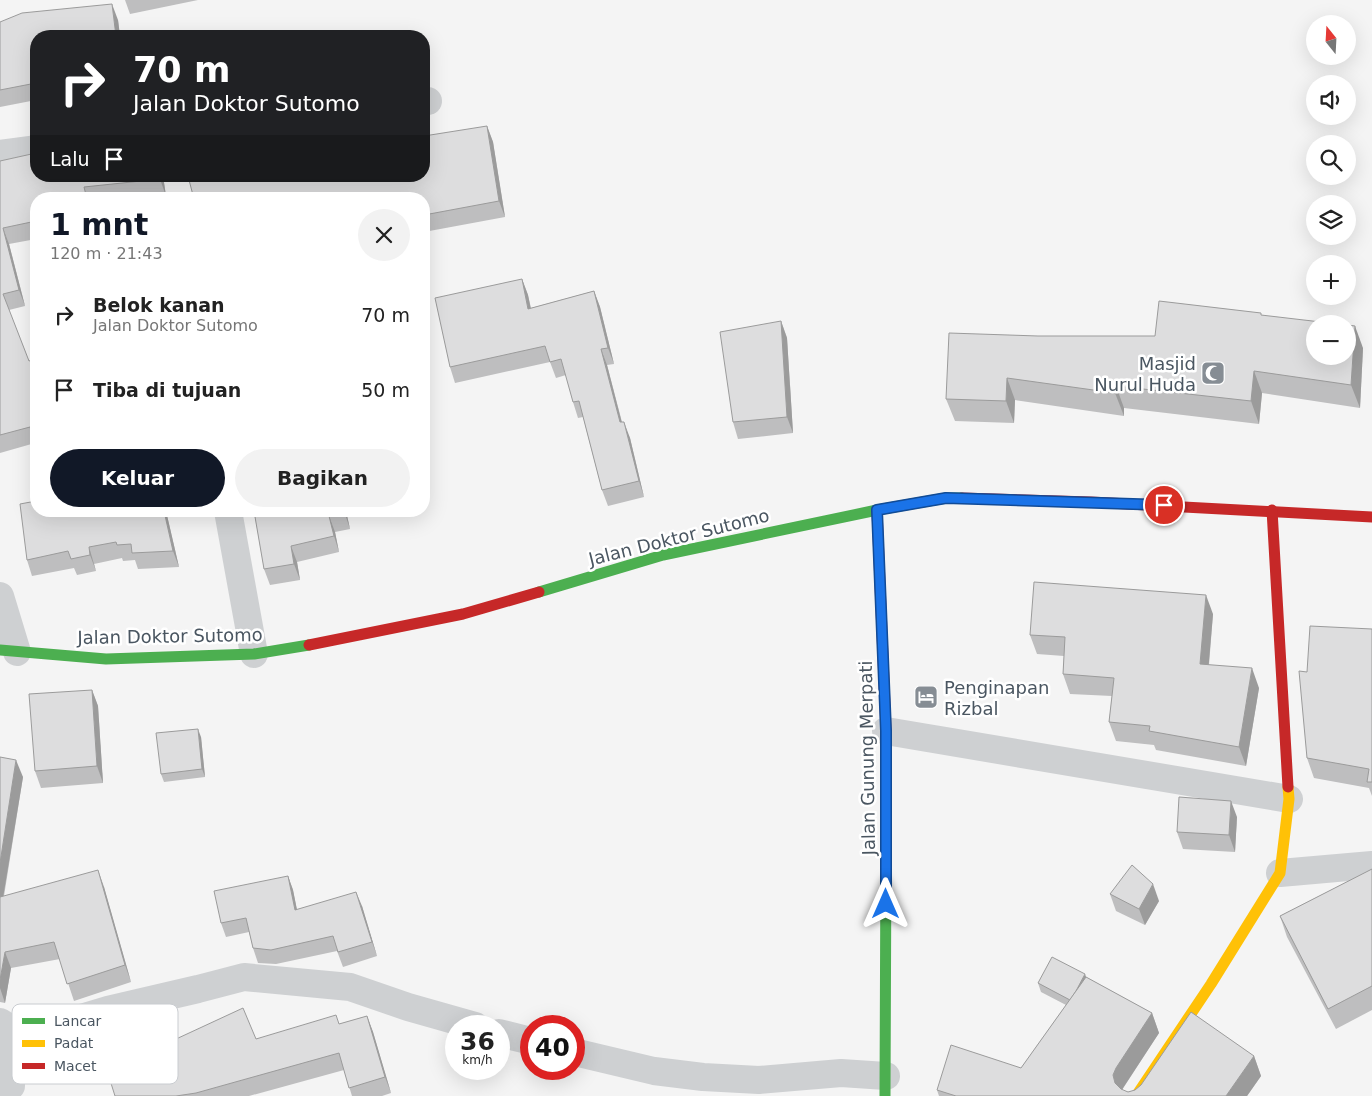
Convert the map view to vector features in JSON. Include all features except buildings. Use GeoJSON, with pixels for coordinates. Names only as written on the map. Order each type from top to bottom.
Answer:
{"type":"FeatureCollection","features":[{"type":"Feature","properties":{"kind":"street"},"geometry":{"type":"LineString","coordinates":[[0,154],[30,150]]}},
{"type":"Feature","properties":{"kind":"street","name":"Jalan Doktor Sutomo"},"geometry":{"type":"LineString","coordinates":[[8,651],[106,659],[254,654],[463,614],[663,555],[877,510],[946,498],[1272,510],[1372,517]]}},
{"type":"Feature","properties":{"kind":"street","name":"Jalan Gunung Merpati"},"geometry":{"type":"LineString","coordinates":[[877,510],[886,731],[886,1086]]}},
{"type":"Feature","properties":{"kind":"street"},"geometry":{"type":"LineString","coordinates":[[1136,1096],[1211,984],[1280,873],[1289,799],[1272,510]]}},
{"type":"Feature","properties":{"kind":"street"},"geometry":{"type":"LineString","coordinates":[[229,517],[254,654]]}},
{"type":"Feature","properties":{"kind":"street"},"geometry":{"type":"LineString","coordinates":[[0,596],[8,651]]}},
{"type":"Feature","properties":{"kind":"street"},"geometry":{"type":"LineString","coordinates":[[886,731],[1289,799]]}},
{"type":"Feature","properties":{"kind":"street"},"geometry":{"type":"LineString","coordinates":[[1280,873],[1372,865]]}},
{"type":"Feature","properties":{"kind":"street"},"geometry":{"type":"LineString","coordinates":[[134,1004],[244,976],[350,987],[445,1017]]}},
{"type":"Feature","properties":{"kind":"street"},"geometry":{"type":"LineString","coordinates":[[0,1096],[11,1086],[5,1026]]}},
{"type":"Feature","properties":{"kind":"street"},"geometry":{"type":"LineString","coordinates":[[585,1055],[654,1071],[703,1077],[758,1080],[841,1073],[886,1086]]}},
{"type":"Feature","properties":{"kind":"traffic: fast"},"geometry":{"type":"LineString","coordinates":[[539,592],[663,555],[877,510],[946,498],[962,498]]}},
{"type":"Feature","properties":{"kind":"traffic: fast"},"geometry":{"type":"LineString","coordinates":[[0,650],[106,659],[254,654],[309,645]]}},
{"type":"Feature","properties":{"kind":"traffic: fast"},"geometry":{"type":"LineString","coordinates":[[885,1096],[886,847]]}},
{"type":"Feature","properties":{"kind":"traffic: slow"},"geometry":{"type":"LineString","coordinates":[[1136,1096],[1211,984],[1280,873],[1289,799],[1288,787]]}},
{"type":"Feature","properties":{"kind":"traffic: jam"},"geometry":{"type":"LineString","coordinates":[[962,498],[1091,502],[1372,517]]}},
{"type":"Feature","properties":{"kind":"traffic: jam"},"geometry":{"type":"LineString","coordinates":[[877,510],[886,731],[886,847]]}},
{"type":"Feature","properties":{"kind":"traffic: jam"},"geometry":{"type":"LineString","coordinates":[[1272,510],[1288,787]]}},
{"type":"Feature","properties":{"kind":"traffic: jam"},"geometry":{"type":"LineString","coordinates":[[309,645],[463,614],[539,592]]}},
{"type":"Feature","properties":{"kind":"place","name":"Masjid Nurul Huda"},"geometry":{"type":"Point","coordinates":[1213,373]}},
{"type":"Feature","properties":{"kind":"place","name":"Penginapan Rizbal"},"geometry":{"type":"Point","coordinates":[926,697]}},
{"type":"Feature","properties":{"kind":"route"},"geometry":{"type":"LineString","coordinates":[[886,904],[886,731],[877,510],[946,498],[1164,505]]}}]}
